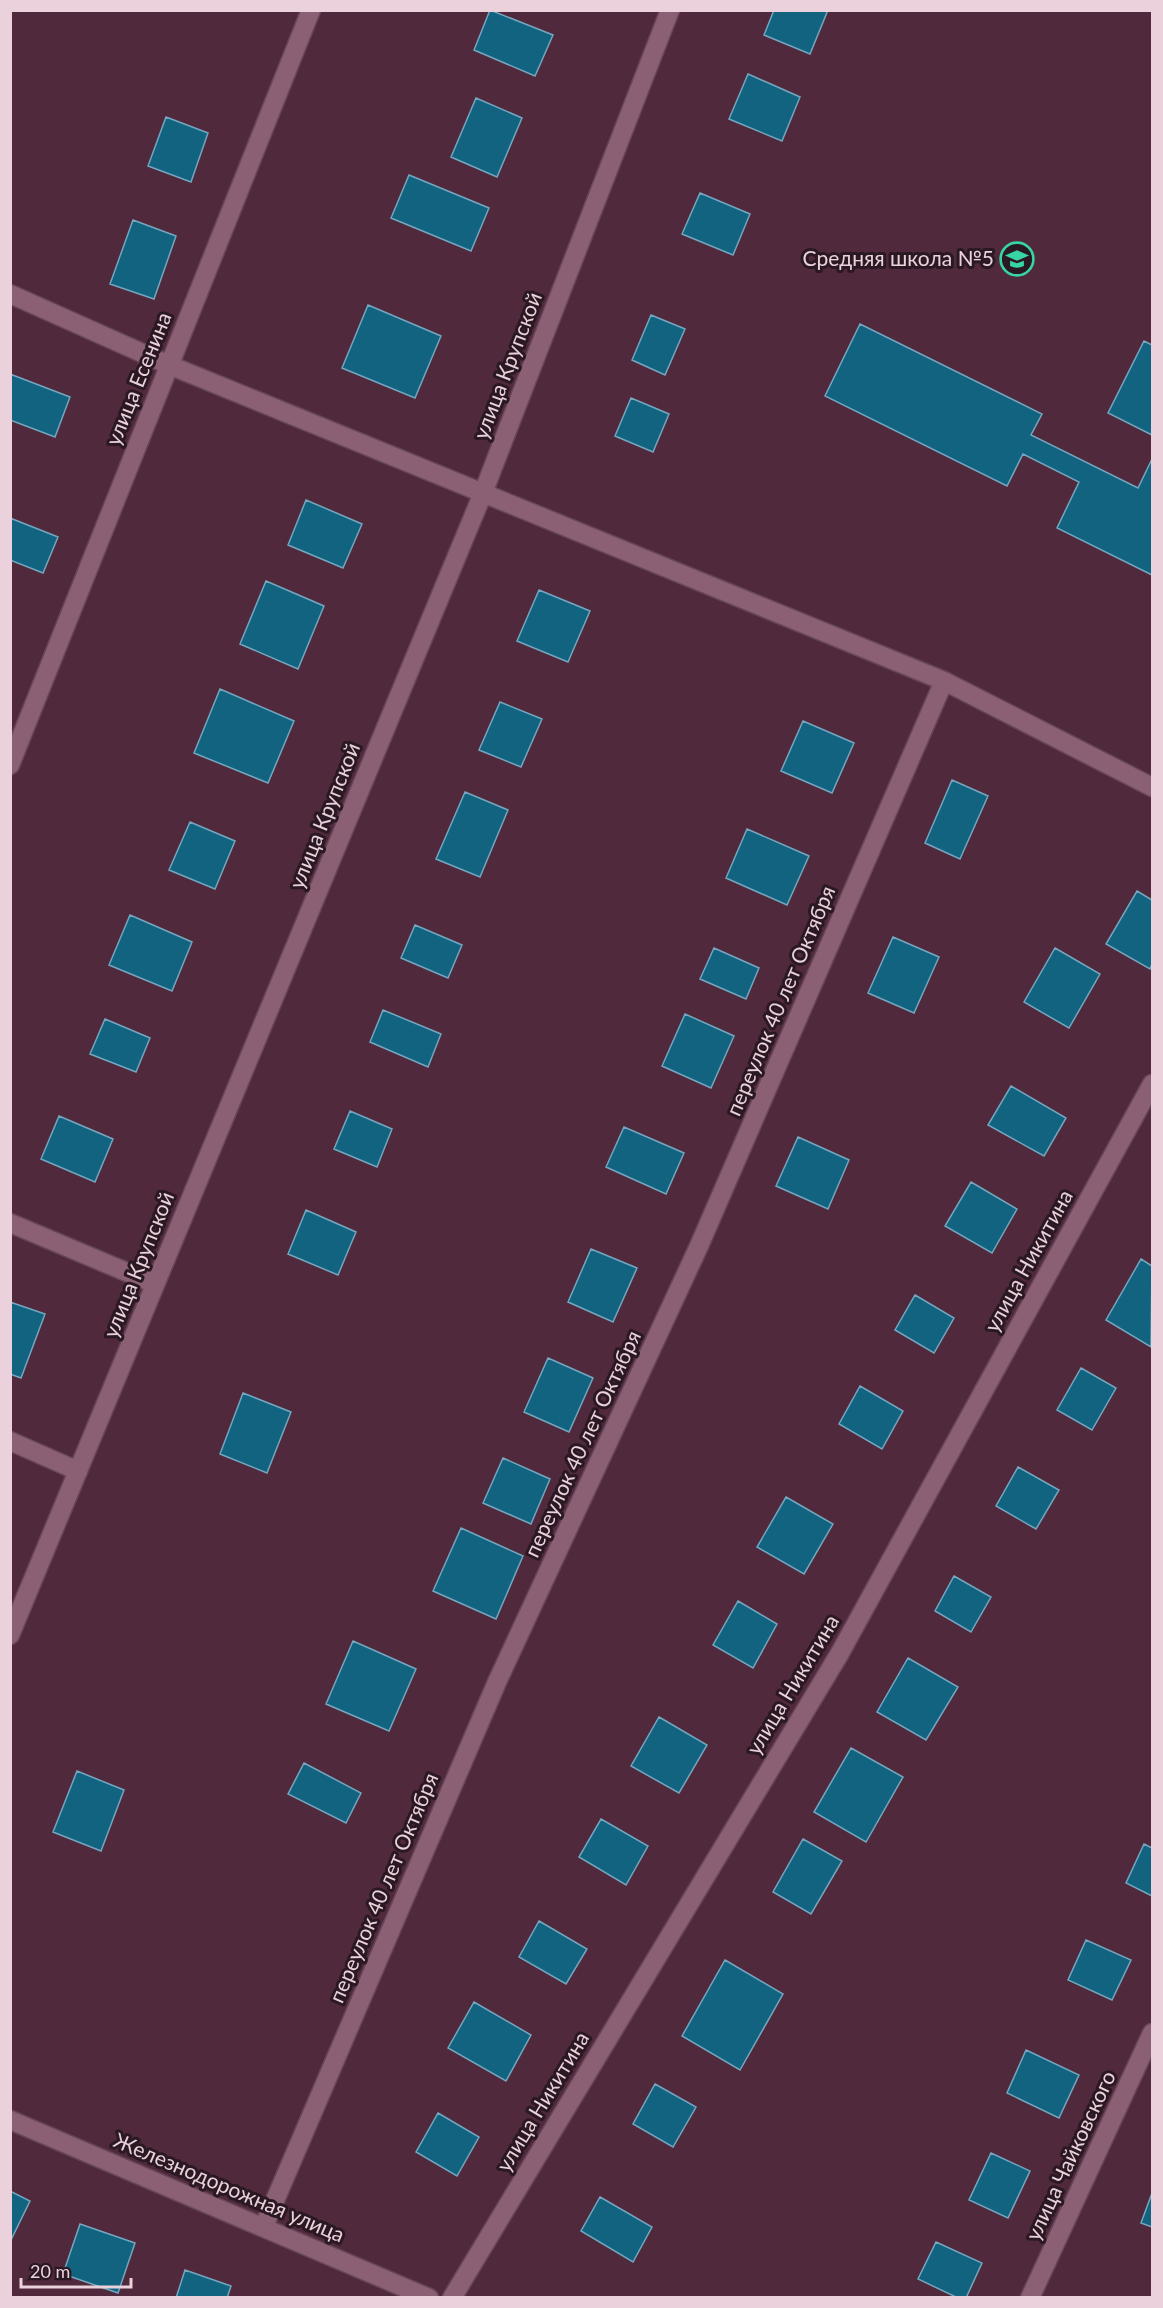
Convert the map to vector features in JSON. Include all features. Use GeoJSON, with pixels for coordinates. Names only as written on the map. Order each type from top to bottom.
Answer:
{"type":"FeatureCollection","features":[{"type":"Feature","properties":{"kind":"street","name":"улица Есенина"},"geometry":{"type":"LineString","coordinates":[[10,765],[311,10]]}},
{"type":"Feature","properties":{"kind":"street","name":"улица Крупской"},"geometry":{"type":"LineString","coordinates":[[10,1635],[483,493],[670,10]]}},
{"type":"Feature","properties":{"kind":"street"},"geometry":{"type":"LineString","coordinates":[[10,294],[169,365],[944,681],[1152,787]]}},
{"type":"Feature","properties":{"kind":"street","name":"переулок 40 лет Октября"},"geometry":{"type":"LineString","coordinates":[[264,2226],[497,1682],[699,1246],[944,681]]}},
{"type":"Feature","properties":{"kind":"street","name":"улица Никитина"},"geometry":{"type":"LineString","coordinates":[[452,2298],[840,1653],[1152,1084]]}},
{"type":"Feature","properties":{"kind":"street"},"geometry":{"type":"LineString","coordinates":[[10,1223],[155,1284]]}},
{"type":"Feature","properties":{"kind":"street"},"geometry":{"type":"LineString","coordinates":[[10,1441],[78,1471]]}},
{"type":"Feature","properties":{"kind":"street","name":"улица Чайковского"},"geometry":{"type":"LineString","coordinates":[[1030,2298],[1152,2033]]}},
{"type":"Feature","properties":{"kind":"street","name":"Железнодорожная улица"},"geometry":{"type":"LineString","coordinates":[[10,2120],[429,2298]]}},
{"type":"Feature","properties":{"kind":"building"},"geometry":{"type":"Polygon","coordinates":[[[490,10],[553,35],[535,76],[474,50],[490,10]]]}},
{"type":"Feature","properties":{"kind":"building"},"geometry":{"type":"Polygon","coordinates":[[[774,10],[828,10],[810,54],[764,35],[774,10]]]}},
{"type":"Feature","properties":{"kind":"building"},"geometry":{"type":"Polygon","coordinates":[[[748,74],[800,97],[782,141],[729,119],[748,74]]]}},
{"type":"Feature","properties":{"kind":"building"},"geometry":{"type":"Polygon","coordinates":[[[476,98],[522,118],[497,177],[451,157],[476,98]]]}},
{"type":"Feature","properties":{"kind":"building"},"geometry":{"type":"Polygon","coordinates":[[[166,117],[208,133],[191,182],[148,166],[166,117]]]}},
{"type":"Feature","properties":{"kind":"building"},"geometry":{"type":"Polygon","coordinates":[[[409,175],[489,208],[471,251],[391,218],[409,175]]]}},
{"type":"Feature","properties":{"kind":"building"},"geometry":{"type":"Polygon","coordinates":[[[700,193],[750,214],[733,255],[682,234],[700,193]]]}},
{"type":"Feature","properties":{"kind":"building"},"geometry":{"type":"Polygon","coordinates":[[[133,220],[176,236],[154,299],[110,284],[133,220]]]}},
{"type":"Feature","properties":{"kind":"building"},"geometry":{"type":"Polygon","coordinates":[[[368,305],[441,336],[415,398],[342,368],[368,305]]]}},
{"type":"Feature","properties":{"kind":"building"},"geometry":{"type":"Polygon","coordinates":[[[651,315],[685,329],[665,375],[632,360],[651,315]]]}},
{"type":"Feature","properties":{"kind":"building"},"geometry":{"type":"Polygon","coordinates":[[[860,324],[1042,414],[1031,435],[1138,488],[1152,459],[1152,575],[1057,528],[1079,482],[1023,454],[1007,486],[825,396],[860,324]]]}},
{"type":"Feature","properties":{"kind":"building"},"geometry":{"type":"Polygon","coordinates":[[[1144,341],[1152,345],[1152,435],[1108,413],[1144,341]]]}},
{"type":"Feature","properties":{"kind":"building"},"geometry":{"type":"Polygon","coordinates":[[[10,374],[70,397],[55,437],[10,420],[10,374]]]}},
{"type":"Feature","properties":{"kind":"building"},"geometry":{"type":"Polygon","coordinates":[[[631,398],[669,414],[653,452],[615,436],[631,398]]]}},
{"type":"Feature","properties":{"kind":"building"},"geometry":{"type":"Polygon","coordinates":[[[306,500],[362,524],[343,568],[288,545],[306,500]]]}},
{"type":"Feature","properties":{"kind":"building"},"geometry":{"type":"Polygon","coordinates":[[[10,518],[58,537],[43,573],[10,560],[10,518]]]}},
{"type":"Feature","properties":{"kind":"building"},"geometry":{"type":"Polygon","coordinates":[[[266,581],[324,606],[298,669],[240,644],[266,581]]]}},
{"type":"Feature","properties":{"kind":"building"},"geometry":{"type":"Polygon","coordinates":[[[539,590],[590,611],[568,662],[517,641],[539,590]]]}},
{"type":"Feature","properties":{"kind":"building"},"geometry":{"type":"Polygon","coordinates":[[[220,689],[294,721],[268,783],[194,753],[220,689]]]}},
{"type":"Feature","properties":{"kind":"building"},"geometry":{"type":"Polygon","coordinates":[[[500,702],[542,719],[521,767],[479,750],[500,702]]]}},
{"type":"Feature","properties":{"kind":"building"},"geometry":{"type":"Polygon","coordinates":[[[803,721],[854,743],[832,793],[781,771],[803,721]]]}},
{"type":"Feature","properties":{"kind":"building"},"geometry":{"type":"Polygon","coordinates":[[[952,780],[988,796],[960,859],[925,843],[952,780]]]}},
{"type":"Feature","properties":{"kind":"building"},"geometry":{"type":"Polygon","coordinates":[[[465,792],[508,810],[480,877],[436,859],[465,792]]]}},
{"type":"Feature","properties":{"kind":"building"},"geometry":{"type":"Polygon","coordinates":[[[190,822],[235,841],[215,889],[169,870],[190,822]]]}},
{"type":"Feature","properties":{"kind":"building"},"geometry":{"type":"Polygon","coordinates":[[[747,829],[809,856],[787,905],[726,878],[747,829]]]}},
{"type":"Feature","properties":{"kind":"building"},"geometry":{"type":"Polygon","coordinates":[[[1137,891],[1152,900],[1152,964],[1150,969],[1106,944],[1137,891]]]}},
{"type":"Feature","properties":{"kind":"building"},"geometry":{"type":"Polygon","coordinates":[[[130,915],[192,942],[172,991],[109,965],[130,915]]]}},
{"type":"Feature","properties":{"kind":"building"},"geometry":{"type":"Polygon","coordinates":[[[415,925],[462,945],[448,978],[401,958],[415,925]]]}},
{"type":"Feature","properties":{"kind":"building"},"geometry":{"type":"Polygon","coordinates":[[[893,937],[939,957],[914,1013],[868,993],[893,937]]]}},
{"type":"Feature","properties":{"kind":"building"},"geometry":{"type":"Polygon","coordinates":[[[714,948],[759,968],[746,999],[700,979],[714,948]]]}},
{"type":"Feature","properties":{"kind":"building"},"geometry":{"type":"Polygon","coordinates":[[[1055,948],[1100,974],[1069,1028],[1024,1002],[1055,948]]]}},
{"type":"Feature","properties":{"kind":"building"},"geometry":{"type":"Polygon","coordinates":[[[383,1010],[441,1034],[428,1067],[370,1042],[383,1010]]]}},
{"type":"Feature","properties":{"kind":"building"},"geometry":{"type":"Polygon","coordinates":[[[685,1014],[734,1036],[711,1088],[662,1066],[685,1014]]]}},
{"type":"Feature","properties":{"kind":"building"},"geometry":{"type":"Polygon","coordinates":[[[105,1019],[150,1038],[136,1072],[90,1054],[105,1019]]]}},
{"type":"Feature","properties":{"kind":"building"},"geometry":{"type":"Polygon","coordinates":[[[1011,1086],[1066,1118],[1044,1156],[988,1125],[1011,1086]]]}},
{"type":"Feature","properties":{"kind":"building"},"geometry":{"type":"Polygon","coordinates":[[[350,1111],[392,1129],[377,1167],[334,1149],[350,1111]]]}},
{"type":"Feature","properties":{"kind":"building"},"geometry":{"type":"Polygon","coordinates":[[[59,1116],[113,1139],[95,1182],[41,1159],[59,1116]]]}},
{"type":"Feature","properties":{"kind":"building"},"geometry":{"type":"Polygon","coordinates":[[[624,1127],[684,1153],[666,1194],[606,1167],[624,1127]]]}},
{"type":"Feature","properties":{"kind":"building"},"geometry":{"type":"Polygon","coordinates":[[[798,1137],[849,1160],[828,1209],[776,1186],[798,1137]]]}},
{"type":"Feature","properties":{"kind":"building"},"geometry":{"type":"Polygon","coordinates":[[[971,1182],[1017,1209],[992,1253],[945,1226],[971,1182]]]}},
{"type":"Feature","properties":{"kind":"building"},"geometry":{"type":"Polygon","coordinates":[[[306,1210],[356,1232],[338,1275],[288,1254],[306,1210]]]}},
{"type":"Feature","properties":{"kind":"building"},"geometry":{"type":"Polygon","coordinates":[[[591,1249],[637,1268],[613,1322],[568,1302],[591,1249]]]}},
{"type":"Feature","properties":{"kind":"building"},"geometry":{"type":"Polygon","coordinates":[[[1141,1259],[1152,1266],[1151,1347],[1106,1320],[1141,1259]]]}},
{"type":"Feature","properties":{"kind":"building"},"geometry":{"type":"Polygon","coordinates":[[[915,1295],[954,1318],[934,1353],[895,1330],[915,1295]]]}},
{"type":"Feature","properties":{"kind":"building"},"geometry":{"type":"Polygon","coordinates":[[[10,1302],[45,1314],[21,1378],[10,1374],[10,1302]]]}},
{"type":"Feature","properties":{"kind":"building"},"geometry":{"type":"Polygon","coordinates":[[[548,1358],[593,1378],[569,1432],[524,1412],[548,1358]]]}},
{"type":"Feature","properties":{"kind":"building"},"geometry":{"type":"Polygon","coordinates":[[[1081,1368],[1116,1388],[1092,1430],[1057,1410],[1081,1368]]]}},
{"type":"Feature","properties":{"kind":"building"},"geometry":{"type":"Polygon","coordinates":[[[860,1386],[903,1411],[882,1449],[839,1424],[860,1386]]]}},
{"type":"Feature","properties":{"kind":"building"},"geometry":{"type":"Polygon","coordinates":[[[243,1393],[291,1412],[267,1473],[220,1454],[243,1393]]]}},
{"type":"Feature","properties":{"kind":"building"},"geometry":{"type":"Polygon","coordinates":[[[503,1458],[550,1479],[531,1524],[483,1503],[503,1458]]]}},
{"type":"Feature","properties":{"kind":"building"},"geometry":{"type":"Polygon","coordinates":[[[1018,1467],[1059,1490],[1036,1529],[996,1506],[1018,1467]]]}},
{"type":"Feature","properties":{"kind":"building"},"geometry":{"type":"Polygon","coordinates":[[[786,1497],[833,1524],[804,1574],[757,1547],[786,1497]]]}},
{"type":"Feature","properties":{"kind":"building"},"geometry":{"type":"Polygon","coordinates":[[[461,1528],[523,1556],[496,1619],[433,1591],[461,1528]]]}},
{"type":"Feature","properties":{"kind":"building"},"geometry":{"type":"Polygon","coordinates":[[[954,1576],[991,1597],[971,1632],[935,1611],[954,1576]]]}},
{"type":"Feature","properties":{"kind":"building"},"geometry":{"type":"Polygon","coordinates":[[[738,1601],[777,1624],[753,1668],[713,1645],[738,1601]]]}},
{"type":"Feature","properties":{"kind":"building"},"geometry":{"type":"Polygon","coordinates":[[[353,1641],[416,1669],[389,1731],[326,1704],[353,1641]]]}},
{"type":"Feature","properties":{"kind":"building"},"geometry":{"type":"Polygon","coordinates":[[[908,1658],[958,1687],[926,1740],[877,1712],[908,1658]]]}},
{"type":"Feature","properties":{"kind":"building"},"geometry":{"type":"Polygon","coordinates":[[[659,1717],[707,1745],[679,1793],[631,1766],[659,1717]]]}},
{"type":"Feature","properties":{"kind":"building"},"geometry":{"type":"Polygon","coordinates":[[[851,1748],[903,1777],[866,1842],[814,1812],[851,1748]]]}},
{"type":"Feature","properties":{"kind":"building"},"geometry":{"type":"Polygon","coordinates":[[[304,1763],[361,1793],[346,1823],[288,1794],[304,1763]]]}},
{"type":"Feature","properties":{"kind":"building"},"geometry":{"type":"Polygon","coordinates":[[[77,1771],[124,1790],[101,1851],[53,1832],[77,1771]]]}},
{"type":"Feature","properties":{"kind":"building"},"geometry":{"type":"Polygon","coordinates":[[[601,1819],[648,1846],[626,1885],[579,1857],[601,1819]]]}},
{"type":"Feature","properties":{"kind":"building"},"geometry":{"type":"Polygon","coordinates":[[[803,1839],[842,1861],[811,1914],[773,1892],[803,1839]]]}},
{"type":"Feature","properties":{"kind":"building"},"geometry":{"type":"Polygon","coordinates":[[[1144,1844],[1152,1848],[1152,1896],[1126,1883],[1144,1844]]]}},
{"type":"Feature","properties":{"kind":"building"},"geometry":{"type":"Polygon","coordinates":[[[539,1921],[587,1949],[566,1984],[519,1957],[539,1921]]]}},
{"type":"Feature","properties":{"kind":"building"},"geometry":{"type":"Polygon","coordinates":[[[1086,1940],[1131,1960],[1112,2000],[1068,1980],[1086,1940]]]}},
{"type":"Feature","properties":{"kind":"building"},"geometry":{"type":"Polygon","coordinates":[[[725,1960],[783,1994],[740,2070],[682,2036],[725,1960]]]}},
{"type":"Feature","properties":{"kind":"building"},"geometry":{"type":"Polygon","coordinates":[[[474,2002],[531,2035],[506,2081],[448,2048],[474,2002]]]}},
{"type":"Feature","properties":{"kind":"building"},"geometry":{"type":"Polygon","coordinates":[[[1026,2050],[1079,2075],[1059,2118],[1007,2093],[1026,2050]]]}},
{"type":"Feature","properties":{"kind":"building"},"geometry":{"type":"Polygon","coordinates":[[[655,2084],[696,2107],[673,2147],[633,2124],[655,2084]]]}},
{"type":"Feature","properties":{"kind":"building"},"geometry":{"type":"Polygon","coordinates":[[[438,2113],[479,2137],[457,2176],[416,2152],[438,2113]]]}},
{"type":"Feature","properties":{"kind":"building"},"geometry":{"type":"Polygon","coordinates":[[[991,2153],[1030,2171],[1008,2218],[969,2200],[991,2153]]]}},
{"type":"Feature","properties":{"kind":"building"},"geometry":{"type":"Polygon","coordinates":[[[10,2191],[30,2201],[10,2242],[10,2191]]]}},
{"type":"Feature","properties":{"kind":"building"},"geometry":{"type":"Polygon","coordinates":[[[1152,2193],[1152,2227],[1141,2223],[1152,2193]]]}},
{"type":"Feature","properties":{"kind":"building"},"geometry":{"type":"Polygon","coordinates":[[[600,2197],[652,2227],[633,2262],[581,2231],[600,2197]]]}},
{"type":"Feature","properties":{"kind":"building"},"geometry":{"type":"Polygon","coordinates":[[[80,2224],[135,2243],[118,2293],[63,2274],[80,2224]]]}},
{"type":"Feature","properties":{"kind":"building"},"geometry":{"type":"Polygon","coordinates":[[[936,2242],[982,2263],[966,2298],[958,2298],[918,2279],[936,2242]]]}},
{"type":"Feature","properties":{"kind":"building"},"geometry":{"type":"Polygon","coordinates":[[[185,2270],[231,2286],[227,2298],[176,2298],[185,2270]]]}},
{"type":"Feature","properties":{"kind":"place","name":"Средняя школа №5"},"geometry":{"type":"Point","coordinates":[1017,259]}}]}
